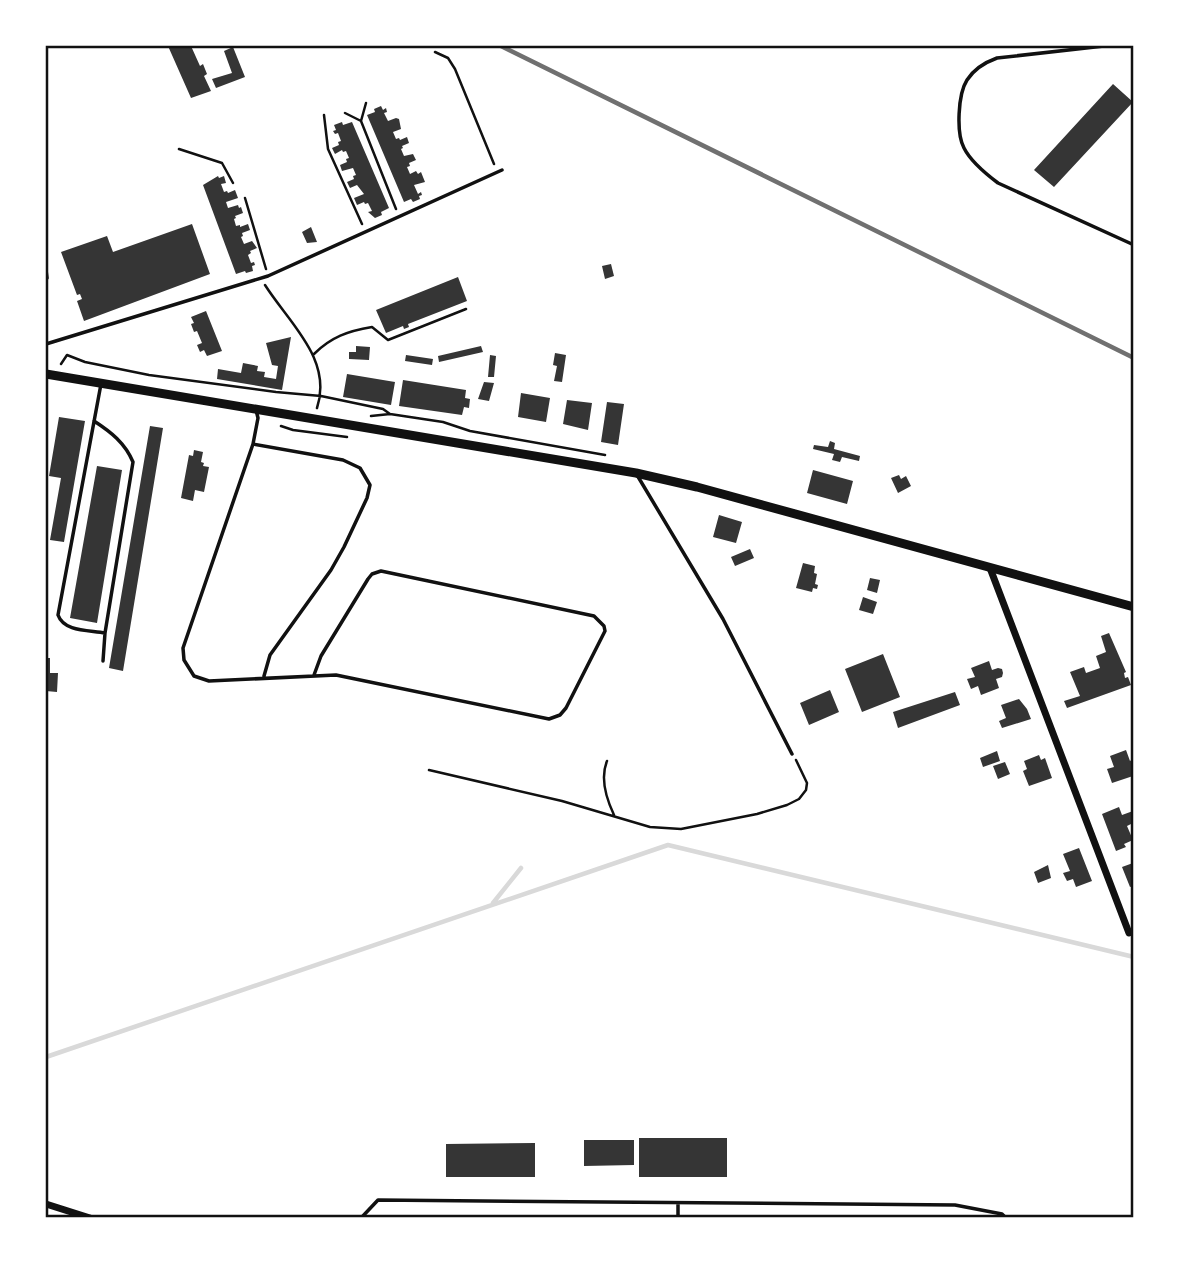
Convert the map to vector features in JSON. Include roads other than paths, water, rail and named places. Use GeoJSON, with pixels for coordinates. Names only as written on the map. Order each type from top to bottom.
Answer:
{"type":"FeatureCollection","features":[{"type":"Feature","properties":{"kind":"street"},"geometry":{"type":"LineString","coordinates":[[46,374],[636,473],[698,487],[1133,607]]}},
{"type":"Feature","properties":{"kind":"street"},"geometry":{"type":"LineString","coordinates":[[990,568],[1129,933]]}},
{"type":"Feature","properties":{"kind":"street"},"geometry":{"type":"LineString","coordinates":[[46,1204],[90,1217]]}},
{"type":"Feature","properties":{"kind":"lane"},"geometry":{"type":"LineString","coordinates":[[1104,46],[997,58],[983,64],[966,80],[958,127],[964,148],[983,172],[998,183],[1133,245]]}},
{"type":"Feature","properties":{"kind":"lane"},"geometry":{"type":"LineString","coordinates":[[46,344],[268,276],[499,171]]}},
{"type":"Feature","properties":{"kind":"lane"},"geometry":{"type":"LineString","coordinates":[[46,270],[47,278]]}},
{"type":"Feature","properties":{"kind":"lane"},"geometry":{"type":"LineString","coordinates":[[102,382],[58,615],[67,627],[105,633]]}},
{"type":"Feature","properties":{"kind":"lane"},"geometry":{"type":"LineString","coordinates":[[256,408],[258,418],[253,444],[183,655],[190,671],[199,679],[209,681],[337,675],[549,719],[560,715],[566,708],[606,631],[594,616],[381,571],[372,574],[368,579],[321,656],[314,675]]}},
{"type":"Feature","properties":{"kind":"lane"},"geometry":{"type":"LineString","coordinates":[[94,421],[128,450],[133,462],[105,633],[103,661]]}},
{"type":"Feature","properties":{"kind":"lane"},"geometry":{"type":"LineString","coordinates":[[253,444],[343,460],[360,468],[370,485],[367,498],[344,547],[331,570],[270,655],[264,677]]}},
{"type":"Feature","properties":{"kind":"lane"},"geometry":{"type":"LineString","coordinates":[[636,473],[723,619],[792,754]]}},
{"type":"Feature","properties":{"kind":"lane"},"geometry":{"type":"LineString","coordinates":[[361,1217],[379,1200],[954,1205],[1002,1213],[1006,1217]]}},
{"type":"Feature","properties":{"kind":"lane"},"geometry":{"type":"LineString","coordinates":[[678,1203],[678,1217]]}},
{"type":"Feature","properties":{"kind":"waterway"},"geometry":{"type":"LineString","coordinates":[[46,1057],[668,845],[1134,957]]}},
{"type":"Feature","properties":{"kind":"waterway"},"geometry":{"type":"LineString","coordinates":[[493,903],[521,868]]}},
{"type":"Feature","properties":{"kind":"railway"},"geometry":{"type":"LineString","coordinates":[[501,46],[1134,358]]}}]}
